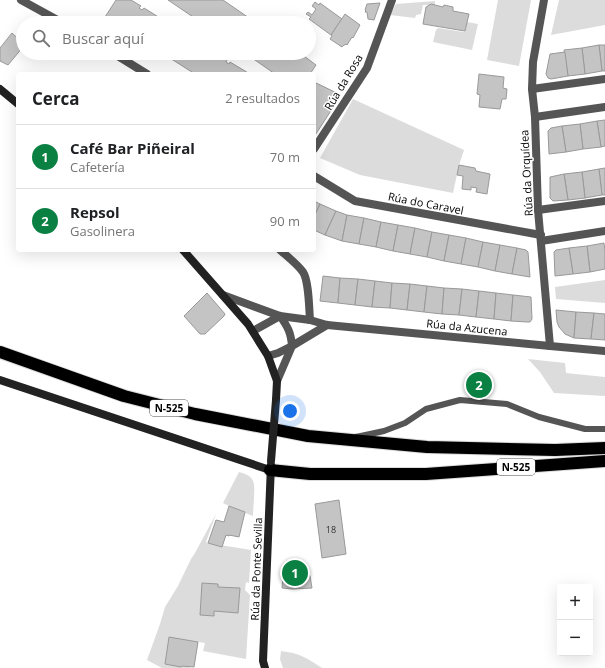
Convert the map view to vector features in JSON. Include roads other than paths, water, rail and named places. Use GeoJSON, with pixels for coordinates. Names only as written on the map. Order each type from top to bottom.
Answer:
{"type":"FeatureCollection","features":[{"type":"Feature","properties":{"kind":"highway","name":"N-525"},"geometry":{"type":"LineString","coordinates":[[0,352],[124,396],[195,414],[308,436],[427,447],[555,450],[605,448]]}},
{"type":"Feature","properties":{"kind":"highway","name":"N-525"},"geometry":{"type":"LineString","coordinates":[[270,465],[310,474],[426,474],[605,461]]}},
{"type":"Feature","properties":{"kind":"street"},"geometry":{"type":"LineString","coordinates":[[21,0],[50,16]]}},
{"type":"Feature","properties":{"kind":"street","name":"Rúa da Rosa"},"geometry":{"type":"LineString","coordinates":[[316,146],[366,68],[392,0]]}},
{"type":"Feature","properties":{"kind":"street","name":"Rúa da Orquídea"},"geometry":{"type":"LineString","coordinates":[[544,0],[532,62],[532,89],[538,210],[550,346]]}},
{"type":"Feature","properties":{"kind":"street"},"geometry":{"type":"LineString","coordinates":[[124,60],[144,72]]}},
{"type":"Feature","properties":{"kind":"street"},"geometry":{"type":"LineString","coordinates":[[532,89],[605,79]]}},
{"type":"Feature","properties":{"kind":"street"},"geometry":{"type":"LineString","coordinates":[[0,89],[16,102]]}},
{"type":"Feature","properties":{"kind":"street"},"geometry":{"type":"LineString","coordinates":[[534,117],[605,107]]}},
{"type":"Feature","properties":{"kind":"street","name":"Rúa do Caravel"},"geometry":{"type":"LineString","coordinates":[[316,177],[355,201],[541,238],[605,231]]}},
{"type":"Feature","properties":{"kind":"street"},"geometry":{"type":"LineString","coordinates":[[538,210],[605,202]]}},
{"type":"Feature","properties":{"kind":"street"},"geometry":{"type":"LineString","coordinates":[[185,252],[248,324],[268,356],[277,381]]}},
{"type":"Feature","properties":{"kind":"street"},"geometry":{"type":"LineString","coordinates":[[282,252],[304,273],[307,285],[310,320]]}},
{"type":"Feature","properties":{"kind":"street","name":"Rúa da Azucena"},"geometry":{"type":"LineString","coordinates":[[223,295],[280,316],[310,320],[327,325],[605,351]]}},
{"type":"Feature","properties":{"kind":"street"},"geometry":{"type":"LineString","coordinates":[[253,331],[280,316],[287,325],[291,334],[292,346],[277,381]]}},
{"type":"Feature","properties":{"kind":"street"},"geometry":{"type":"LineString","coordinates":[[268,356],[292,346],[327,325]]}},
{"type":"Feature","properties":{"kind":"street"},"geometry":{"type":"LineString","coordinates":[[0,380],[270,465]]}},
{"type":"Feature","properties":{"kind":"street","name":"Rúa da Ponte Sevilla"},"geometry":{"type":"LineString","coordinates":[[265,668],[263,661],[270,465],[277,381]]}},
{"type":"Feature","properties":{"kind":"lane"},"geometry":{"type":"LineString","coordinates":[[345,439],[384,431],[405,424],[426,409],[460,400],[507,404],[539,417],[585,429],[605,429]]}},
{"type":"Feature","properties":{"kind":"place","name":"Repsol"},"geometry":{"type":"Point","coordinates":[479,385]}},
{"type":"Feature","properties":{"kind":"place","name":"Café Bar Piñeiral"},"geometry":{"type":"Point","coordinates":[295,573]}}]}
